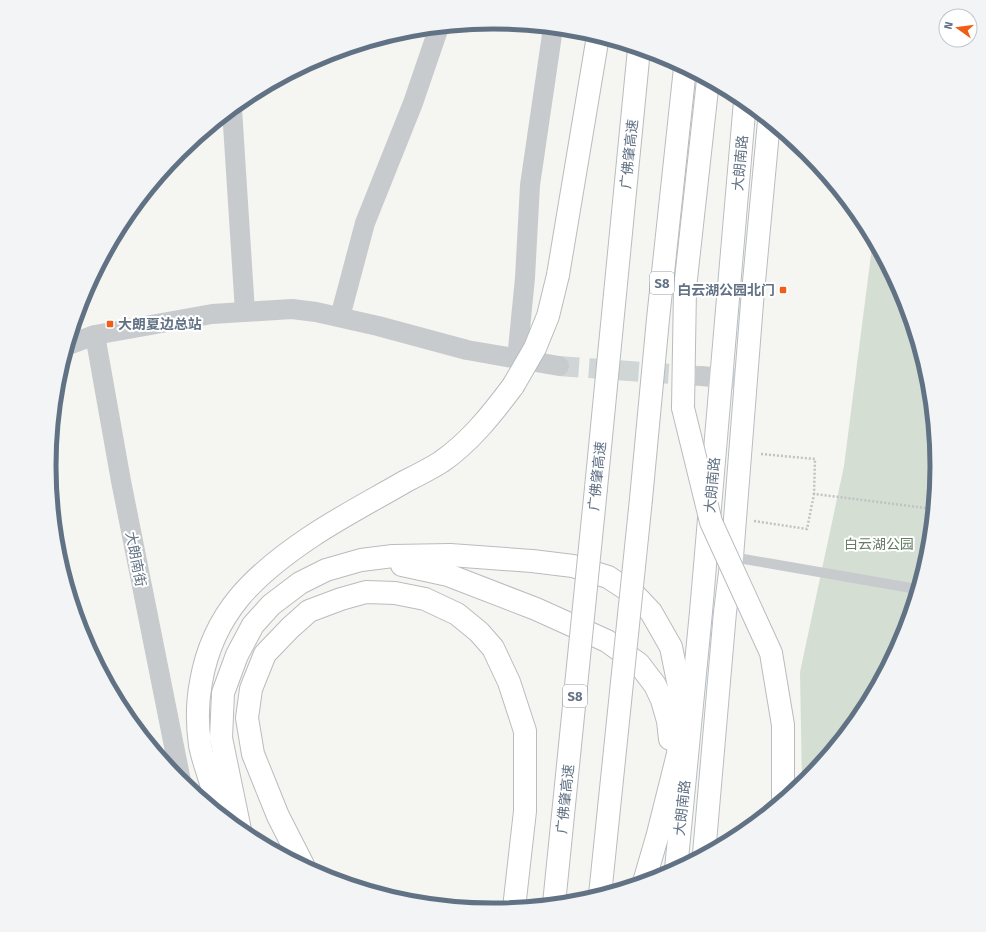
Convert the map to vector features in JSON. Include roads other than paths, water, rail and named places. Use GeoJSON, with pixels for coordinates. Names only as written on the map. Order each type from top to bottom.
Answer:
{"type":"FeatureCollection","features":[{"type":"Feature","properties":{"kind":"main road"},"geometry":{"type":"LineString","coordinates":[[219,806],[200,747],[197,717],[204,663],[212,641],[226,616],[249,586],[281,558],[313,536],[440,462],[458,449],[493,414],[513,386],[535,348],[548,316],[558,275],[597,42]]}},
{"type":"Feature","properties":{"kind":"main road","name":"广佛肇高速"},"geometry":{"type":"LineString","coordinates":[[555,898],[639,54]]}},
{"type":"Feature","properties":{"kind":"main road","name":"S8"},"geometry":{"type":"LineString","coordinates":[[601,889],[684,73]]}},
{"type":"Feature","properties":{"kind":"main road"},"geometry":{"type":"LineString","coordinates":[[707,86],[686,288],[684,408],[711,522],[771,653],[783,725],[783,793]]}},
{"type":"Feature","properties":{"kind":"main road","name":"大朗南路"},"geometry":{"type":"LineString","coordinates":[[677,862],[700,620],[711,377],[744,109]]}},
{"type":"Feature","properties":{"kind":"main road","name":"大朗南路"},"geometry":{"type":"LineString","coordinates":[[705,848],[725,612],[732,557],[768,127]]}},
{"type":"Feature","properties":{"kind":"main road"},"geometry":{"type":"LineString","coordinates":[[238,821],[221,738],[223,693],[237,655],[254,625],[271,605],[300,583],[326,570],[360,560],[393,556],[450,555],[532,561],[573,566],[608,577],[634,594],[651,612],[671,647],[680,691],[681,721],[678,754],[646,875]]}},
{"type":"Feature","properties":{"kind":"main road"},"geometry":{"type":"LineString","coordinates":[[346,565],[388,564],[416,567],[448,575],[536,610],[606,641],[639,664],[655,685],[662,700],[668,721],[670,748],[645,875]]}},
{"type":"Feature","properties":{"kind":"main road"},"geometry":{"type":"LineString","coordinates":[[299,858],[278,816],[253,754],[247,718],[251,689],[265,654],[309,611],[341,599],[366,592],[395,592],[425,599],[457,614],[479,632],[493,648],[509,682],[525,731],[525,811],[515,902]]}},
{"type":"Feature","properties":{"kind":"street"},"geometry":{"type":"LineString","coordinates":[[340,317],[365,223],[413,103],[437,33]]}},
{"type":"Feature","properties":{"kind":"street"},"geometry":{"type":"LineString","coordinates":[[518,359],[525,278],[530,185],[552,33]]}},
{"type":"Feature","properties":{"kind":"street"},"geometry":{"type":"LineString","coordinates":[[232,115],[245,312]]}},
{"type":"Feature","properties":{"kind":"street"},"geometry":{"type":"LineString","coordinates":[[74,343],[95,335],[212,314],[292,309],[340,317],[467,350],[559,366]]}},
{"type":"Feature","properties":{"kind":"street","name":"大朗南街"},"geometry":{"type":"LineString","coordinates":[[95,335],[121,481],[179,769]]}},
{"type":"Feature","properties":{"kind":"street"},"geometry":{"type":"LineString","coordinates":[[711,377],[746,380]]}},
{"type":"Feature","properties":{"kind":"lane"},"geometry":{"type":"LineString","coordinates":[[732,557],[912,589]]}},
{"type":"Feature","properties":{"kind":"tunnel"},"geometry":{"type":"LineString","coordinates":[[559,366],[699,376]]}},
{"type":"Feature","properties":{"kind":"place","name":"白云湖公园北门"},"geometry":{"type":"Point","coordinates":[783,290]}},
{"type":"Feature","properties":{"kind":"place","name":"大朗夏边总站"},"geometry":{"type":"Point","coordinates":[110,324]}},
{"type":"Feature","properties":{"kind":"park label","name":"白云湖公园"},"geometry":{"type":"Point","coordinates":[879,544]}}]}
